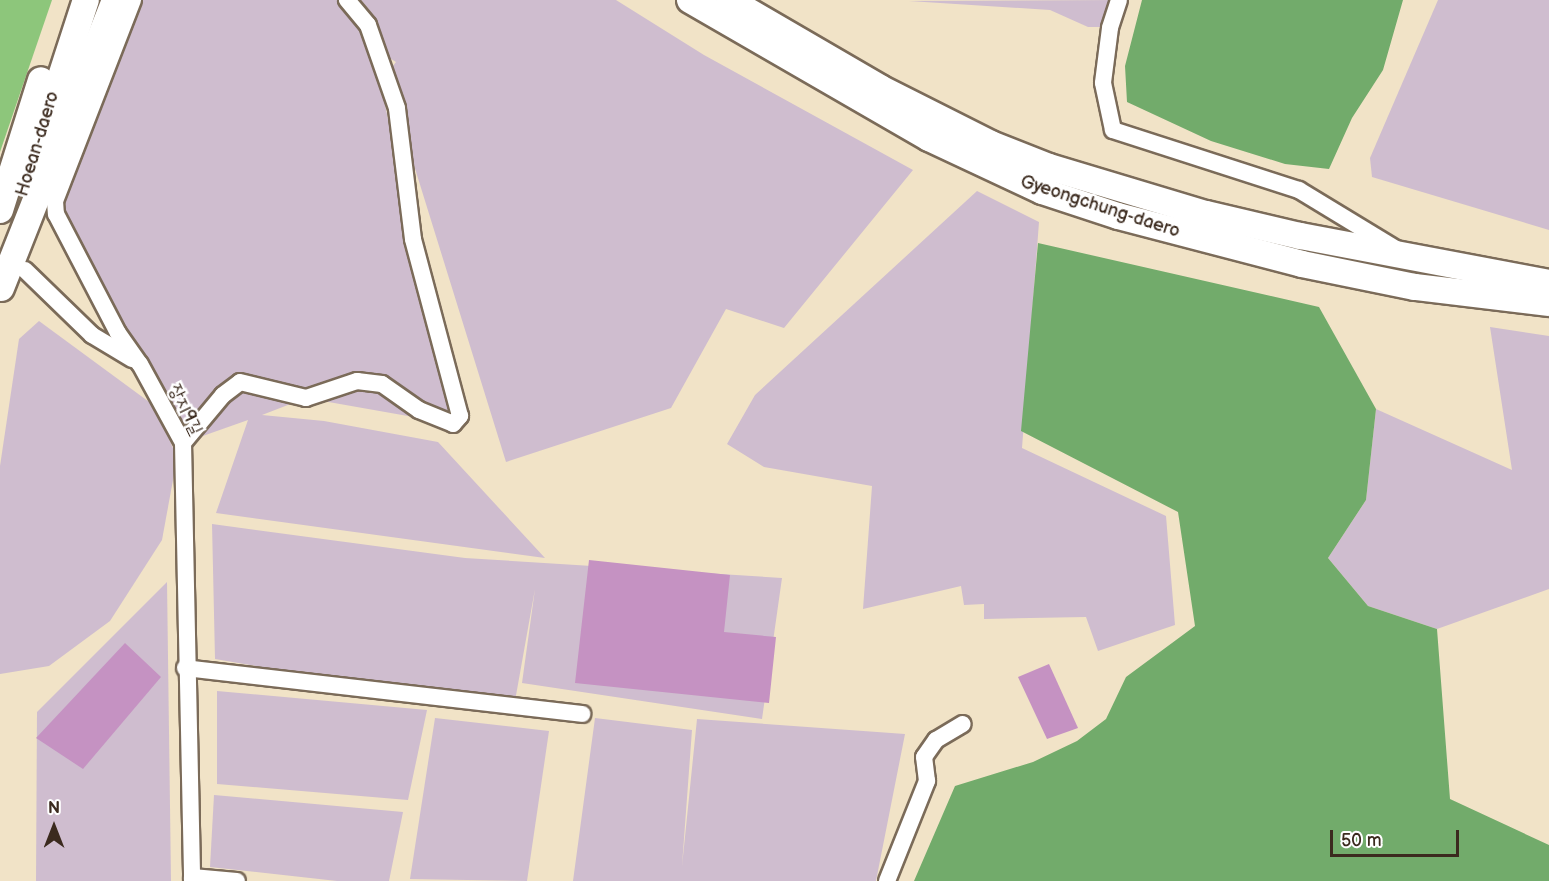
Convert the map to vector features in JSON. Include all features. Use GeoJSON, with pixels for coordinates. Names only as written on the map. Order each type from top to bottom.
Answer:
{"type":"FeatureCollection","features":[{"type":"Feature","properties":{"kind":"main road","name":"Hoean-daero"},"geometry":{"type":"LineString","coordinates":[[0,210],[68,0]]}},
{"type":"Feature","properties":{"kind":"main road","name":"Hoean-daero"},"geometry":{"type":"LineString","coordinates":[[0,290],[20,205],[86,0]]}},
{"type":"Feature","properties":{"kind":"main road"},"geometry":{"type":"LineString","coordinates":[[0,290],[115,0]]}},
{"type":"Feature","properties":{"kind":"main road","name":"Gyeongchung-daero"},"geometry":{"type":"LineString","coordinates":[[690,0],[929,138],[1042,191],[1118,216],[1302,264],[1415,287],[1549,303]]}},
{"type":"Feature","properties":{"kind":"main road","name":"Gyeongchung-daero"},"geometry":{"type":"LineString","coordinates":[[729,0],[880,88],[991,144],[1049,167],[1206,214],[1412,259],[1549,283]]}},
{"type":"Feature","properties":{"kind":"main road"},"geometry":{"type":"LineString","coordinates":[[762,0],[991,144]]}},
{"type":"Feature","properties":{"kind":"street","name":"장지9길"},"geometry":{"type":"LineString","coordinates":[[133,0],[55,201],[56,214],[113,323],[140,364],[183,443],[185,668],[192,879]]}},
{"type":"Feature","properties":{"kind":"street"},"geometry":{"type":"LineString","coordinates":[[183,443],[223,395],[240,382],[306,398],[357,381],[382,384],[419,410],[453,424],[460,416],[413,238],[397,108],[368,25],[347,0]]}},
{"type":"Feature","properties":{"kind":"street"},"geometry":{"type":"LineString","coordinates":[[1119,0],[1110,28],[1103,82],[1113,130],[1299,190],[1412,259]]}},
{"type":"Feature","properties":{"kind":"street"},"geometry":{"type":"LineString","coordinates":[[25,270],[92,335],[140,364]]}},
{"type":"Feature","properties":{"kind":"street"},"geometry":{"type":"LineString","coordinates":[[185,668],[582,714]]}},
{"type":"Feature","properties":{"kind":"street"},"geometry":{"type":"LineString","coordinates":[[887,881],[927,781],[924,757],[936,740],[963,723]]}},
{"type":"Feature","properties":{"kind":"street"},"geometry":{"type":"LineString","coordinates":[[192,879],[237,881]]}},
{"type":"Feature","properties":{"kind":"shaded area"},"geometry":{"type":"Polygon","coordinates":[[[135,0],[339,0],[368,25],[453,424],[306,398],[262,415],[324,421],[438,442],[545,558],[216,513],[248,420],[183,443],[58,196],[135,0]]]}},
{"type":"Feature","properties":{"kind":"shaded area"},"geometry":{"type":"Polygon","coordinates":[[[361,0],[616,0],[704,55],[913,170],[784,328],[726,309],[671,408],[506,462],[386,75],[396,62],[388,57],[370,11],[361,0]]]}},
{"type":"Feature","properties":{"kind":"shaded area"},"geometry":{"type":"Polygon","coordinates":[[[1122,0],[1121,27],[1088,27],[1050,10],[909,1],[1122,0]]]}},
{"type":"Feature","properties":{"kind":"shaded area"},"geometry":{"type":"Polygon","coordinates":[[[1438,0],[1549,0],[1549,230],[1372,177],[1370,158],[1438,0]]]}},
{"type":"Feature","properties":{"kind":"shaded area"},"geometry":{"type":"Polygon","coordinates":[[[977,191],[1039,222],[1022,448],[1166,516],[1175,625],[1098,651],[1086,617],[984,619],[984,604],[964,605],[961,586],[863,609],[872,486],[764,467],[727,444],[755,395],[977,191]]]}},
{"type":"Feature","properties":{"kind":"shaded area"},"geometry":{"type":"Polygon","coordinates":[[[39,321],[156,407],[177,458],[162,540],[110,621],[49,666],[0,674],[0,466],[19,339],[39,321]]]}},
{"type":"Feature","properties":{"kind":"shaded area"},"geometry":{"type":"Polygon","coordinates":[[[1490,327],[1549,336],[1549,589],[1437,629],[1368,606],[1328,558],[1366,500],[1376,409],[1512,470],[1490,327]]]}},
{"type":"Feature","properties":{"kind":"shaded area"},"geometry":{"type":"Polygon","coordinates":[[[212,524],[465,558],[782,578],[762,719],[522,683],[535,589],[515,701],[338,680],[215,659],[212,524]]]}},
{"type":"Feature","properties":{"kind":"shaded area"},"geometry":{"type":"Polygon","coordinates":[[[167,582],[171,881],[36,881],[37,712],[167,582]]]}},
{"type":"Feature","properties":{"kind":"shaded area"},"geometry":{"type":"Polygon","coordinates":[[[217,691],[427,710],[408,800],[217,784],[217,691]]]}},
{"type":"Feature","properties":{"kind":"shaded area"},"geometry":{"type":"Polygon","coordinates":[[[435,718],[549,731],[527,881],[410,879],[435,718]]]}},
{"type":"Feature","properties":{"kind":"shaded area"},"geometry":{"type":"Polygon","coordinates":[[[595,718],[692,730],[682,866],[697,719],[905,734],[876,881],[573,881],[595,718]]]}},
{"type":"Feature","properties":{"kind":"shaded area"},"geometry":{"type":"Polygon","coordinates":[[[214,795],[403,812],[389,881],[337,881],[210,867],[214,795]]]}},
{"type":"Feature","properties":{"kind":"green space"},"geometry":{"type":"Polygon","coordinates":[[[0,0],[52,0],[0,152],[0,0]]]}},
{"type":"Feature","properties":{"kind":"green space"},"geometry":{"type":"Polygon","coordinates":[[[1142,0],[1403,0],[1383,70],[1352,118],[1329,169],[1285,164],[1211,141],[1127,102],[1125,66],[1142,0]]]}},
{"type":"Feature","properties":{"kind":"green space"},"geometry":{"type":"Polygon","coordinates":[[[1038,243],[1319,307],[1376,409],[1366,500],[1328,558],[1368,606],[1437,629],[1450,799],[1549,845],[1549,881],[914,881],[955,786],[1033,762],[1077,741],[1106,719],[1126,677],[1195,626],[1178,512],[1021,431],[1038,243]]]}},
{"type":"Feature","properties":{"kind":"building"},"geometry":{"type":"Polygon","coordinates":[[[589,560],[730,575],[724,632],[776,637],[769,703],[575,683],[589,560]]]}},
{"type":"Feature","properties":{"kind":"building"},"geometry":{"type":"Polygon","coordinates":[[[125,643],[161,677],[83,769],[36,738],[125,643]]]}},
{"type":"Feature","properties":{"kind":"building"},"geometry":{"type":"Polygon","coordinates":[[[1049,664],[1078,728],[1047,739],[1018,677],[1049,664]]]}}]}
